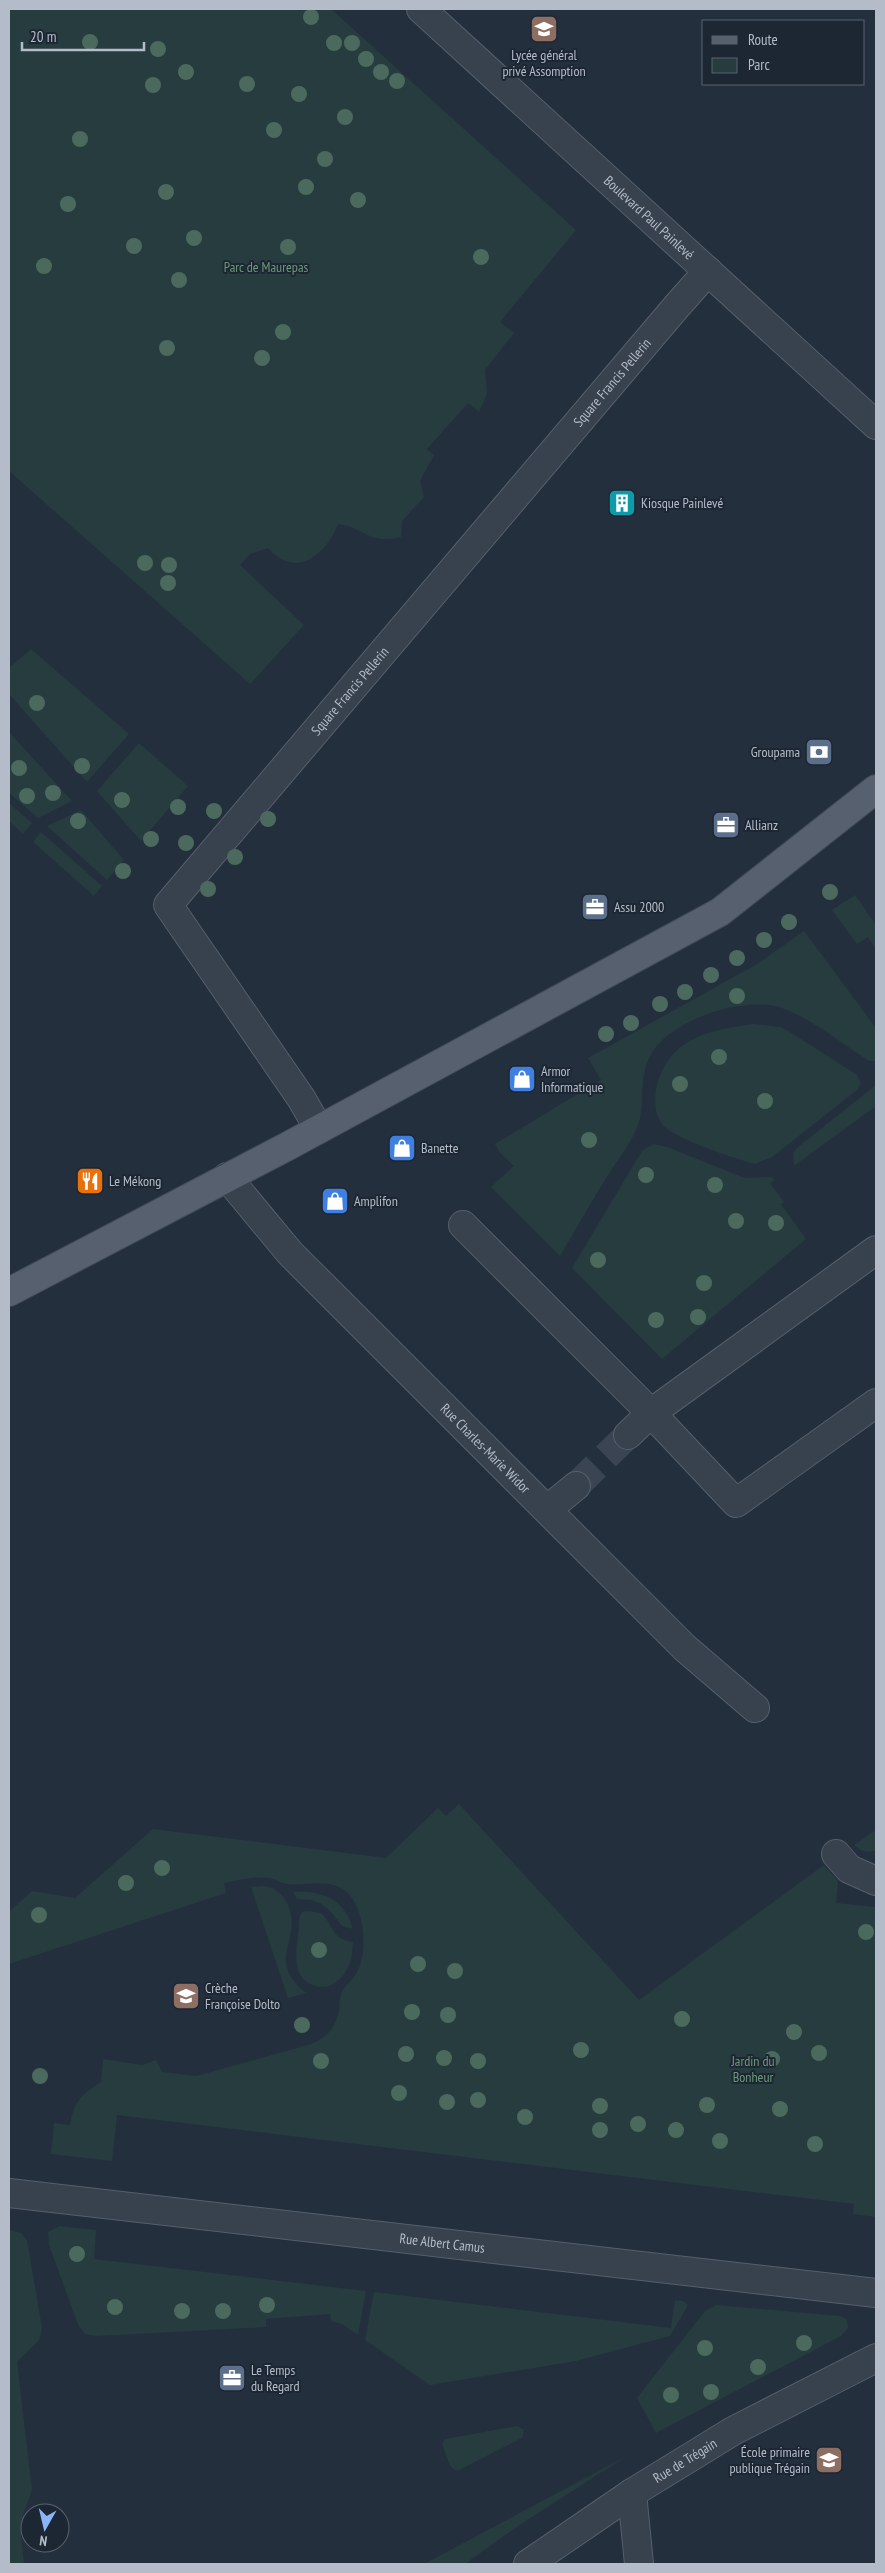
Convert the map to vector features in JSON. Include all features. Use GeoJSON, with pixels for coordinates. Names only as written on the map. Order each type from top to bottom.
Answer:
{"type":"FeatureCollection","features":[{"type":"Feature","properties":{"kind":"main road"},"geometry":{"type":"LineString","coordinates":[[9,1292],[319,1129],[720,912],[876,789]]}},
{"type":"Feature","properties":{"kind":"street","name":"Boulevard Paul Painlevé"},"geometry":{"type":"LineString","coordinates":[[421,9],[876,425]]}},
{"type":"Feature","properties":{"kind":"street","name":"Square Francis Pellerin"},"geometry":{"type":"LineString","coordinates":[[319,1129],[301,1098],[168,905],[708,271]]}},
{"type":"Feature","properties":{"kind":"street","name":"Rue Charles-Marie Widor"},"geometry":{"type":"LineString","coordinates":[[227,1176],[290,1253],[685,1648],[755,1708]]}},
{"type":"Feature","properties":{"kind":"street"},"geometry":{"type":"LineString","coordinates":[[463,1225],[651,1413],[736,1502],[876,1403]]}},
{"type":"Feature","properties":{"kind":"street"},"geometry":{"type":"LineString","coordinates":[[628,1435],[651,1413],[876,1250]]}},
{"type":"Feature","properties":{"kind":"street"},"geometry":{"type":"LineString","coordinates":[[548,1509],[576,1486]]}},
{"type":"Feature","properties":{"kind":"street"},"geometry":{"type":"LineString","coordinates":[[836,1854],[849,1869],[876,1881]]}},
{"type":"Feature","properties":{"kind":"street","name":"Rue Albert Camus"},"geometry":{"type":"LineString","coordinates":[[9,2193],[876,2293]]}},
{"type":"Feature","properties":{"kind":"street","name":"Rue de Trégain"},"geometry":{"type":"LineString","coordinates":[[528,2564],[632,2493],[733,2431],[876,2358]]}},
{"type":"Feature","properties":{"kind":"street"},"geometry":{"type":"LineString","coordinates":[[632,2493],[639,2564]]}},
{"type":"Feature","properties":{"kind":"green space","name":"Parc de Maurepas"},"geometry":{"type":"Polygon","coordinates":[[[9,9],[331,9],[576,230],[500,322],[514,333],[485,370],[487,394],[479,412],[468,403],[427,449],[434,455],[420,481],[424,497],[402,521],[401,537],[381,539],[338,524],[326,545],[309,560],[299,563],[289,562],[268,548],[250,554],[240,565],[304,625],[250,684],[9,471],[9,9]]]}},
{"type":"Feature","properties":{"kind":"green space"},"geometry":{"type":"Polygon","coordinates":[[[31,649],[129,734],[87,782],[9,694],[9,668],[31,649]]]}},
{"type":"Feature","properties":{"kind":"green space"},"geometry":{"type":"Polygon","coordinates":[[[9,732],[72,801],[38,818],[9,793],[9,732]]]}},
{"type":"Feature","properties":{"kind":"green space"},"geometry":{"type":"Polygon","coordinates":[[[139,743],[188,786],[141,841],[97,791],[139,743]]]}},
{"type":"Feature","properties":{"kind":"green space"},"geometry":{"type":"Polygon","coordinates":[[[9,803],[32,823],[23,834],[9,821],[9,803]]]}},
{"type":"Feature","properties":{"kind":"green space"},"geometry":{"type":"Polygon","coordinates":[[[81,810],[124,860],[107,880],[47,826],[81,810]]]}},
{"type":"Feature","properties":{"kind":"green space"},"geometry":{"type":"Polygon","coordinates":[[[41,832],[102,886],[94,896],[33,842],[41,832]]]}},
{"type":"Feature","properties":{"kind":"green space"},"geometry":{"type":"Polygon","coordinates":[[[855,895],[876,925],[876,949],[868,937],[857,944],[832,910],[855,895]]]}},
{"type":"Feature","properties":{"kind":"green space"},"geometry":{"type":"Polygon","coordinates":[[[804,931],[876,1028],[876,1061],[869,1061],[792,1012],[766,1005],[729,1008],[709,1014],[673,1031],[660,1043],[650,1056],[646,1066],[641,1113],[633,1136],[611,1169],[560,1256],[491,1187],[514,1166],[500,1153],[495,1144],[601,1080],[588,1058],[757,964],[804,931]]]}},
{"type":"Feature","properties":{"kind":"green space"},"geometry":{"type":"Polygon","coordinates":[[[754,1024],[780,1027],[790,1032],[857,1075],[861,1083],[857,1090],[772,1157],[755,1164],[707,1148],[671,1131],[664,1126],[659,1118],[655,1099],[661,1073],[669,1059],[679,1048],[705,1034],[754,1024]]]}},
{"type":"Feature","properties":{"kind":"green space"},"geometry":{"type":"Polygon","coordinates":[[[876,1085],[876,1106],[794,1166],[793,1153],[798,1147],[876,1085]]]}},
{"type":"Feature","properties":{"kind":"green space"},"geometry":{"type":"Polygon","coordinates":[[[653,1144],[667,1147],[745,1178],[771,1177],[775,1180],[770,1183],[784,1202],[781,1204],[806,1239],[662,1359],[572,1268],[642,1151],[653,1144]]]}},
{"type":"Feature","properties":{"kind":"green space","name":"Jardin du Bonheur"},"geometry":{"type":"Polygon","coordinates":[[[459,1804],[639,2000],[824,1865],[838,1881],[836,1903],[876,1907],[876,2217],[853,2214],[854,2204],[117,2115],[112,2161],[51,2154],[54,2123],[70,2125],[76,2104],[83,2095],[101,2082],[103,2059],[142,2065],[156,2060],[162,2072],[196,2076],[308,2045],[324,2037],[332,2029],[337,2018],[342,1992],[360,1964],[364,1939],[359,1912],[354,1901],[337,1886],[324,1883],[287,1884],[269,1878],[252,1878],[224,1883],[226,1893],[9,1964],[9,1912],[32,1891],[75,1898],[153,1829],[386,1858],[438,1808],[446,1816],[459,1804]]]}},
{"type":"Feature","properties":{"kind":"green space"},"geometry":{"type":"Polygon","coordinates":[[[876,1830],[876,1850],[865,1851],[854,1845],[876,1830]]]}},
{"type":"Feature","properties":{"kind":"green space"},"geometry":{"type":"Polygon","coordinates":[[[264,1886],[278,1891],[290,1909],[292,1923],[286,1954],[286,1966],[292,1979],[306,1993],[288,1998],[251,1887],[264,1886]]]}},
{"type":"Feature","properties":{"kind":"green space"},"geometry":{"type":"Polygon","coordinates":[[[293,1892],[313,1893],[331,1899],[344,1910],[353,1929],[342,1926],[324,1905],[306,1899],[297,1899],[293,1892]]]}},
{"type":"Feature","properties":{"kind":"green space"},"geometry":{"type":"Polygon","coordinates":[[[302,1912],[321,1913],[337,1935],[353,1942],[352,1956],[347,1969],[339,1980],[326,1987],[315,1986],[307,1982],[301,1977],[298,1970],[296,1953],[300,1917],[302,1912]]]}},
{"type":"Feature","properties":{"kind":"green space"},"geometry":{"type":"Polygon","coordinates":[[[59,2226],[96,2230],[94,2259],[366,2291],[358,2335],[342,2324],[331,2321],[330,2314],[266,2319],[266,2327],[97,2336],[85,2334],[79,2327],[49,2245],[48,2232],[59,2226]]]}},
{"type":"Feature","properties":{"kind":"green space"},"geometry":{"type":"Polygon","coordinates":[[[9,2230],[21,2233],[27,2240],[42,2328],[39,2340],[17,2362],[32,2490],[27,2503],[20,2503],[20,2553],[23,2553],[24,2564],[9,2564],[9,2230]]]}},
{"type":"Feature","properties":{"kind":"green space"},"geometry":{"type":"Polygon","coordinates":[[[374,2292],[671,2328],[675,2300],[683,2301],[688,2305],[670,2336],[576,2361],[430,2385],[365,2340],[374,2292]]]}},
{"type":"Feature","properties":{"kind":"green space"},"geometry":{"type":"Polygon","coordinates":[[[716,2305],[841,2316],[847,2320],[848,2328],[841,2336],[656,2433],[637,2398],[705,2311],[716,2305]]]}},
{"type":"Feature","properties":{"kind":"green space"},"geometry":{"type":"Polygon","coordinates":[[[517,2426],[524,2430],[522,2438],[459,2470],[455,2470],[450,2466],[442,2444],[445,2439],[517,2426]]]}},
{"type":"Feature","properties":{"kind":"green space"},"geometry":{"type":"Polygon","coordinates":[[[625,2457],[518,2526],[465,2564],[424,2564],[625,2457]]]}},
{"type":"Feature","properties":{"kind":"tunnel"},"geometry":{"type":"LineString","coordinates":[[576,1486],[628,1435]]}},
{"type":"Feature","properties":{"kind":"place","name":"Lycée général privé Assomption"},"geometry":{"type":"Point","coordinates":[544,29]}},
{"type":"Feature","properties":{"kind":"place","name":"Kiosque Painlevé"},"geometry":{"type":"Point","coordinates":[622,503]}},
{"type":"Feature","properties":{"kind":"place","name":"Groupama"},"geometry":{"type":"Point","coordinates":[819,752]}},
{"type":"Feature","properties":{"kind":"place","name":"Allianz"},"geometry":{"type":"Point","coordinates":[726,825]}},
{"type":"Feature","properties":{"kind":"place","name":"Assu 2000"},"geometry":{"type":"Point","coordinates":[595,907]}},
{"type":"Feature","properties":{"kind":"place","name":"Armor Informatique"},"geometry":{"type":"Point","coordinates":[522,1079]}},
{"type":"Feature","properties":{"kind":"place","name":"Banette"},"geometry":{"type":"Point","coordinates":[402,1148]}},
{"type":"Feature","properties":{"kind":"place","name":"Le Mékong"},"geometry":{"type":"Point","coordinates":[90,1181]}},
{"type":"Feature","properties":{"kind":"place","name":"Amplifon"},"geometry":{"type":"Point","coordinates":[335,1201]}},
{"type":"Feature","properties":{"kind":"place","name":"Crèche Françoise Dolto"},"geometry":{"type":"Point","coordinates":[186,1996]}},
{"type":"Feature","properties":{"kind":"place","name":"Le Temps du Regard"},"geometry":{"type":"Point","coordinates":[232,2378]}},
{"type":"Feature","properties":{"kind":"place","name":"École primaire publique Trégain"},"geometry":{"type":"Point","coordinates":[829,2460]}}]}
